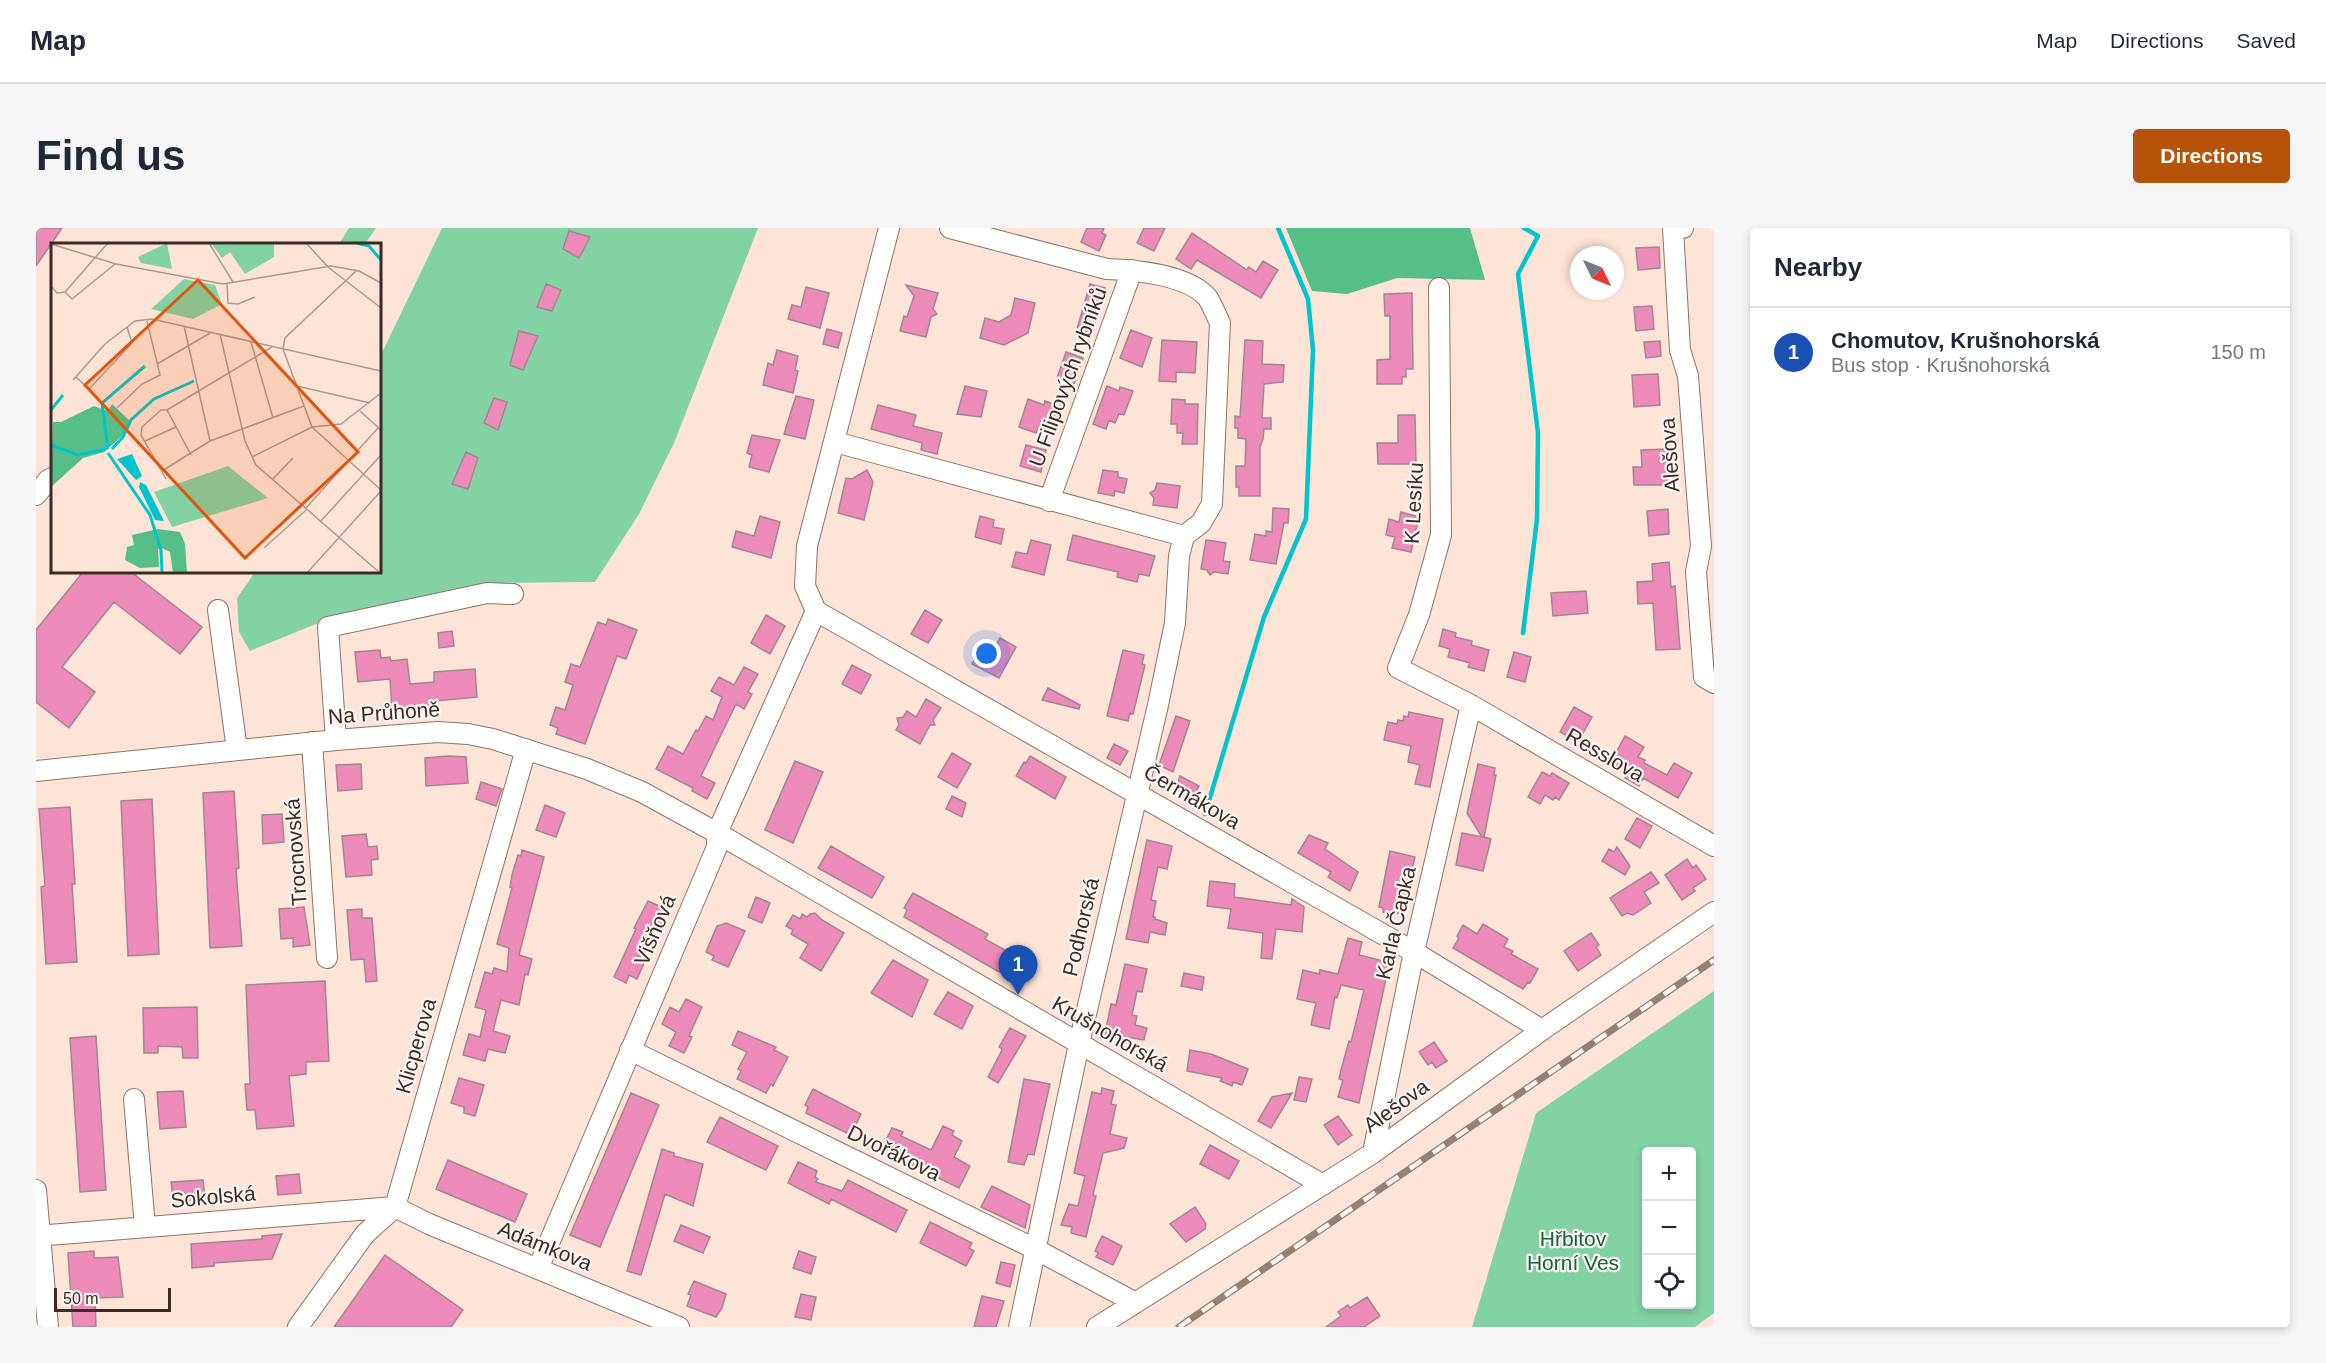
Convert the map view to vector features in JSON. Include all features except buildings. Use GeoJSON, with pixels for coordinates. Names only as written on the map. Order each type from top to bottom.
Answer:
{"type":"FeatureCollection","features":[{"type":"Feature","properties":{"kind":"street"},"geometry":{"type":"LineString","coordinates":[[816,611],[805,586],[807,546],[889,228]]}},
{"type":"Feature","properties":{"kind":"street","name":"U Filipových rybníků"},"geometry":{"type":"LineString","coordinates":[[835,442],[1184,536],[1201,523],[1212,504],[1220,323],[1207,297],[1184,282],[1132,270],[1107,269],[950,228]]}},
{"type":"Feature","properties":{"kind":"street","name":"Alešova"},"geometry":{"type":"LineString","coordinates":[[1683,228],[1673,228],[1680,351],[1688,376],[1701,546],[1696,572],[1704,677],[1714,682]]}},
{"type":"Feature","properties":{"kind":"street","name":"U Filipových rybníků"},"geometry":{"type":"LineString","coordinates":[[1049,501],[1132,270]]}},
{"type":"Feature","properties":{"kind":"street","name":"K Lesíku"},"geometry":{"type":"LineString","coordinates":[[1439,288],[1441,535],[1419,615],[1398,668],[1471,705]]}},
{"type":"Feature","properties":{"kind":"street"},"geometry":{"type":"LineString","coordinates":[[36,495],[51,478]]}},
{"type":"Feature","properties":{"kind":"street","name":"Podhorská"},"geometry":{"type":"LineString","coordinates":[[1019,1327],[1079,1044],[1158,705],[1174,623],[1179,556],[1184,536]]}},
{"type":"Feature","properties":{"kind":"street"},"geometry":{"type":"LineString","coordinates":[[336,740],[328,627],[487,593],[513,594]]}},
{"type":"Feature","properties":{"kind":"street"},"geometry":{"type":"LineString","coordinates":[[218,610],[237,750]]}},
{"type":"Feature","properties":{"kind":"street","name":"Čermákova"},"geometry":{"type":"LineString","coordinates":[[816,611],[1137,792],[1414,952],[1542,1030]]}},
{"type":"Feature","properties":{"kind":"street","name":"Višňová"},"geometry":{"type":"LineString","coordinates":[[538,1269],[717,846],[717,833],[816,611]]}},
{"type":"Feature","properties":{"kind":"street","name":"Resslova"},"geometry":{"type":"LineString","coordinates":[[1471,705],[1714,846]]}},
{"type":"Feature","properties":{"kind":"street","name":"Karla Čapka"},"geometry":{"type":"LineString","coordinates":[[1373,1153],[1414,952],[1471,705]]}},
{"type":"Feature","properties":{"kind":"street","name":"Na Průhoně"},"geometry":{"type":"LineString","coordinates":[[36,771],[312,742],[438,732],[493,739],[587,769],[642,792],[717,833]]}},
{"type":"Feature","properties":{"kind":"street","name":"Trocnovská"},"geometry":{"type":"LineString","coordinates":[[312,742],[327,958]]}},
{"type":"Feature","properties":{"kind":"street","name":"Klicperova"},"geometry":{"type":"LineString","coordinates":[[395,1207],[526,749]]}},
{"type":"Feature","properties":{"kind":"street","name":"Krušnohorská"},"geometry":{"type":"LineString","coordinates":[[717,833],[1323,1185]]}},
{"type":"Feature","properties":{"kind":"street","name":"Alešova"},"geometry":{"type":"LineString","coordinates":[[1097,1327],[1373,1153],[1542,1030],[1714,912]]}},
{"type":"Feature","properties":{"kind":"street","name":"Dvořákova"},"geometry":{"type":"LineString","coordinates":[[630,1050],[1037,1250],[1134,1302]]}},
{"type":"Feature","properties":{"kind":"street"},"geometry":{"type":"LineString","coordinates":[[134,1099],[145,1227]]}},
{"type":"Feature","properties":{"kind":"street"},"geometry":{"type":"LineString","coordinates":[[36,1190],[38,1236],[48,1327]]}},
{"type":"Feature","properties":{"kind":"street"},"geometry":{"type":"LineString","coordinates":[[298,1327],[365,1234],[395,1207]]}},
{"type":"Feature","properties":{"kind":"street","name":"Sokolská"},"geometry":{"type":"LineString","coordinates":[[38,1236],[395,1207]]}},
{"type":"Feature","properties":{"kind":"street","name":"Adámkova"},"geometry":{"type":"LineString","coordinates":[[395,1207],[429,1224],[679,1327]]}},
{"type":"Feature","properties":{"kind":"green space"},"geometry":{"type":"Polygon","coordinates":[[[349,228],[376,228],[366,243],[340,243],[349,228]]]}},
{"type":"Feature","properties":{"kind":"green space"},"geometry":{"type":"Polygon","coordinates":[[[442,228],[758,228],[674,443],[639,514],[595,582],[492,583],[333,617],[250,651],[239,632],[237,598],[254,573],[381,573],[381,355],[442,228]]]}},
{"type":"Feature","properties":{"kind":"green space"},"geometry":{"type":"Polygon","coordinates":[[[1286,228],[1470,228],[1485,280],[1397,278],[1347,294],[1312,291],[1286,228]]]}},
{"type":"Feature","properties":{"kind":"green space","name":"Hřbitov Horní Ves"},"geometry":{"type":"Polygon","coordinates":[[[1714,991],[1714,1313],[1695,1327],[1472,1327],[1536,1113],[1714,991]]]}},
{"type":"Feature","properties":{"kind":"waterway"},"geometry":{"type":"LineString","coordinates":[[1205,814],[1264,617],[1306,519],[1313,350],[1308,299],[1278,228]]}},
{"type":"Feature","properties":{"kind":"waterway"},"geometry":{"type":"LineString","coordinates":[[1523,633],[1537,519],[1538,433],[1518,274],[1538,236],[1524,228]]}},
{"type":"Feature","properties":{"kind":"railway"},"geometry":{"type":"LineString","coordinates":[[1179,1327],[1714,960]]}},
{"type":"Feature","properties":{"kind":"place","name":"Chomutov, Krušnohorská"},"geometry":{"type":"Point","coordinates":[1018,995]}}]}
